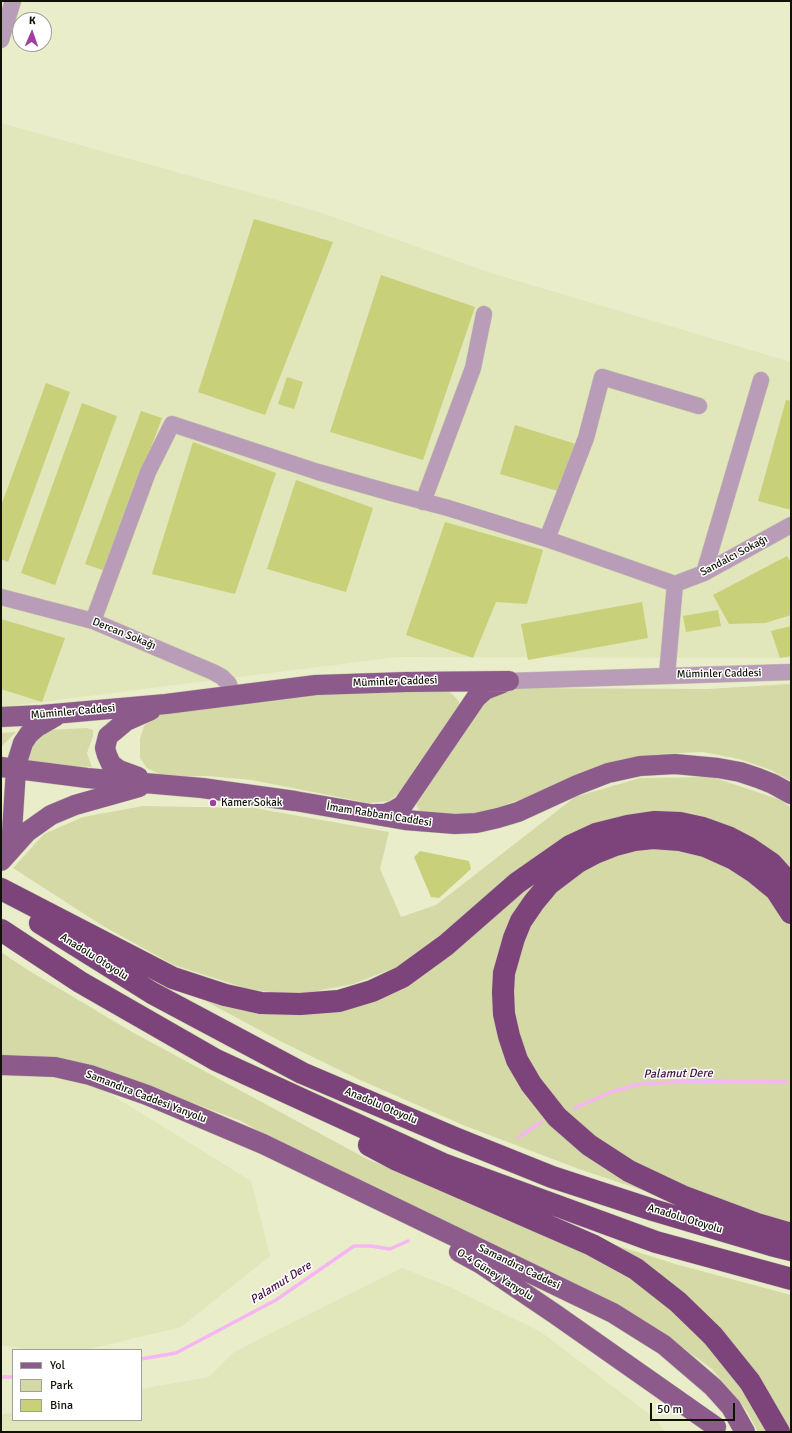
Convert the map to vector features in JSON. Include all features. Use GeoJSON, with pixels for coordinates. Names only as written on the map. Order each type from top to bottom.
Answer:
{"type":"FeatureCollection","features":[{"type":"Feature","properties":{"kind":"highway"},"geometry":{"type":"LineString","coordinates":[[1,889],[173,978],[225,995],[261,1003],[300,1004],[339,1002],[372,991],[402,977],[446,945],[517,883],[570,846],[596,834],[628,826],[655,822],[680,823],[703,828],[728,837],[749,848],[771,863],[791,885]]}},
{"type":"Feature","properties":{"kind":"highway"},"geometry":{"type":"LineString","coordinates":[[791,913],[776,890],[754,872],[734,859],[705,846],[680,840],[653,838],[634,840],[595,853],[578,862],[549,884],[521,921],[514,938],[504,973],[503,992],[504,1014],[509,1036],[517,1060],[530,1084],[557,1117],[589,1145],[629,1171],[682,1196],[756,1224],[791,1234]]}},
{"type":"Feature","properties":{"kind":"highway","name":"Anadolu Otoyolu"},"geometry":{"type":"LineString","coordinates":[[1,897],[152,993],[302,1073],[454,1138],[552,1177],[653,1210],[791,1250]]}},
{"type":"Feature","properties":{"kind":"highway"},"geometry":{"type":"LineString","coordinates":[[1,930],[80,982],[216,1060],[396,1160],[592,1245],[636,1269],[678,1302],[713,1336],[750,1382],[779,1432]]}},
{"type":"Feature","properties":{"kind":"highway"},"geometry":{"type":"LineString","coordinates":[[216,1060],[442,1164],[656,1242],[791,1279]]}},
{"type":"Feature","properties":{"kind":"main road","name":"Müminler Caddesi"},"geometry":{"type":"LineString","coordinates":[[1,717],[166,704],[232,697],[316,685],[444,681],[509,681]]}},
{"type":"Feature","properties":{"kind":"main road"},"geometry":{"type":"LineString","coordinates":[[444,681],[459,685],[466,690],[469,702],[468,709]]}},
{"type":"Feature","properties":{"kind":"main road"},"geometry":{"type":"LineString","coordinates":[[366,814],[385,814],[403,805],[476,698],[485,690],[509,681]]}},
{"type":"Feature","properties":{"kind":"main road"},"geometry":{"type":"LineString","coordinates":[[157,784],[119,770],[111,764],[105,748],[108,736],[126,721],[166,704]]}},
{"type":"Feature","properties":{"kind":"main road"},"geometry":{"type":"LineString","coordinates":[[2,860],[10,842],[12,832],[9,768],[18,759],[23,743],[29,734],[37,727],[61,713]]}},
{"type":"Feature","properties":{"kind":"main road","name":"İmam Rabbani Caddesi"},"geometry":{"type":"LineString","coordinates":[[9,768],[266,797],[366,814],[434,823],[455,824],[498,818],[518,812],[577,785],[608,773],[640,766],[676,764],[718,768],[740,772],[758,778],[791,794]]}},
{"type":"Feature","properties":{"kind":"main road"},"geometry":{"type":"LineString","coordinates":[[2,860],[27,832],[51,815],[130,789],[157,784]]}},
{"type":"Feature","properties":{"kind":"main road"},"geometry":{"type":"LineString","coordinates":[[410,794],[408,805],[410,813],[417,819],[434,823]]}},
{"type":"Feature","properties":{"kind":"main road"},"geometry":{"type":"LineString","coordinates":[[1,799],[9,810],[12,832]]}},
{"type":"Feature","properties":{"kind":"main road","name":"Samandıra Caddesi Yanyolu"},"geometry":{"type":"LineString","coordinates":[[1,1065],[55,1067],[90,1075],[147,1096],[263,1144]]}},
{"type":"Feature","properties":{"kind":"main road","name":"O-4 Güney Yanyolu"},"geometry":{"type":"LineString","coordinates":[[263,1144],[481,1264],[716,1427]]}},
{"type":"Feature","properties":{"kind":"main road","name":"Samandıra Caddesi"},"geometry":{"type":"LineString","coordinates":[[263,1144],[613,1313],[664,1345],[713,1387],[731,1407],[745,1432]]}},
{"type":"Feature","properties":{"kind":"street"},"geometry":{"type":"LineString","coordinates":[[1,40],[14,1]]}},
{"type":"Feature","properties":{"kind":"street"},"geometry":{"type":"LineString","coordinates":[[423,502],[473,368],[484,314]]}},
{"type":"Feature","properties":{"kind":"street"},"geometry":{"type":"LineString","coordinates":[[546,539],[586,438],[602,377],[700,406]]}},
{"type":"Feature","properties":{"kind":"street"},"geometry":{"type":"LineString","coordinates":[[704,573],[761,380]]}},
{"type":"Feature","properties":{"kind":"street"},"geometry":{"type":"LineString","coordinates":[[93,621],[148,472],[172,424],[318,472],[546,539],[675,584],[667,675]]}},
{"type":"Feature","properties":{"kind":"street","name":"Sandalcı Sokağı"},"geometry":{"type":"LineString","coordinates":[[675,584],[704,573],[791,525]]}},
{"type":"Feature","properties":{"kind":"street","name":"Dercan Sokağı"},"geometry":{"type":"LineString","coordinates":[[1,597],[93,621],[213,672],[222,677],[229,684],[232,697]]}},
{"type":"Feature","properties":{"kind":"street","name":"Müminler Caddesi"},"geometry":{"type":"LineString","coordinates":[[509,681],[791,672]]}},
{"type":"Feature","properties":{"kind":"shaded area"},"geometry":{"type":"Polygon","coordinates":[[[1,123],[319,212],[491,273],[791,362],[791,658],[397,657],[1,707],[1,123]]]}},
{"type":"Feature","properties":{"kind":"shaded area"},"geometry":{"type":"Polygon","coordinates":[[[1,1070],[86,1079],[251,1181],[270,1256],[181,1327],[89,1349],[23,1349],[1,1345],[1,1070]]]}},
{"type":"Feature","properties":{"kind":"shaded area"},"geometry":{"type":"Polygon","coordinates":[[[402,1268],[450,1287],[541,1332],[653,1417],[666,1432],[1,1432],[1,1415],[12,1412],[12,1421],[142,1421],[142,1389],[209,1377],[233,1353],[402,1268]]]}},
{"type":"Feature","properties":{"kind":"green space"},"geometry":{"type":"Polygon","coordinates":[[[791,684],[791,781],[771,770],[739,759],[703,752],[657,754],[597,766],[538,793],[479,814],[434,817],[420,813],[416,803],[475,713],[496,688],[707,689],[791,684]]]}},
{"type":"Feature","properties":{"kind":"green space"},"geometry":{"type":"Polygon","coordinates":[[[439,689],[451,693],[459,701],[459,714],[404,789],[389,801],[369,803],[252,780],[208,776],[170,776],[159,774],[147,768],[140,758],[140,739],[144,726],[157,715],[315,692],[439,689]]]}},
{"type":"Feature","properties":{"kind":"green space"},"geometry":{"type":"Polygon","coordinates":[[[87,728],[93,730],[93,736],[87,753],[92,767],[22,764],[26,745],[48,730],[87,728]]]}},
{"type":"Feature","properties":{"kind":"green space"},"geometry":{"type":"Polygon","coordinates":[[[16,732],[1,747],[1,733],[16,732]]]}},
{"type":"Feature","properties":{"kind":"green space"},"geometry":{"type":"Polygon","coordinates":[[[712,777],[781,800],[791,808],[791,872],[642,813],[410,962],[353,984],[296,995],[248,989],[174,965],[103,926],[13,868],[44,834],[83,817],[143,806],[254,808],[389,832],[380,869],[401,917],[436,905],[575,797],[640,778],[712,777]]]}},
{"type":"Feature","properties":{"kind":"green space"},"geometry":{"type":"Polygon","coordinates":[[[605,836],[746,858],[607,841],[505,938],[515,1072],[675,1201],[579,1169],[463,1125],[358,1079],[280,1041],[185,990],[343,1009],[605,836]]]}},
{"type":"Feature","properties":{"kind":"green space"},"geometry":{"type":"Polygon","coordinates":[[[637,847],[690,848],[756,883],[791,927],[791,1225],[689,1189],[608,1149],[558,1108],[523,1054],[511,995],[519,944],[546,898],[586,864],[637,847]]]}},
{"type":"Feature","properties":{"kind":"green space"},"geometry":{"type":"Polygon","coordinates":[[[1,952],[28,970],[132,1032],[367,1159],[580,1247],[625,1269],[721,1355],[772,1432],[758,1432],[747,1411],[712,1369],[658,1329],[295,1148],[293,1150],[241,1121],[158,1090],[56,1057],[1,1055],[1,952]]]}},
{"type":"Feature","properties":{"kind":"green space"},"geometry":{"type":"Polygon","coordinates":[[[612,1244],[675,1264],[791,1295],[791,1432],[612,1244]]]}},
{"type":"Feature","properties":{"kind":"building"},"geometry":{"type":"Polygon","coordinates":[[[254,219],[333,242],[265,415],[198,392],[254,219]]]}},
{"type":"Feature","properties":{"kind":"building"},"geometry":{"type":"Polygon","coordinates":[[[381,275],[475,307],[423,460],[330,432],[381,275]]]}},
{"type":"Feature","properties":{"kind":"building"},"geometry":{"type":"Polygon","coordinates":[[[287,377],[303,382],[294,409],[278,404],[287,377]]]}},
{"type":"Feature","properties":{"kind":"building"},"geometry":{"type":"Polygon","coordinates":[[[46,383],[70,392],[8,562],[1,559],[1,506],[46,383]]]}},
{"type":"Feature","properties":{"kind":"building"},"geometry":{"type":"Polygon","coordinates":[[[786,400],[791,401],[791,510],[758,501],[786,400]]]}},
{"type":"Feature","properties":{"kind":"building"},"geometry":{"type":"Polygon","coordinates":[[[82,403],[117,416],[55,585],[21,573],[82,403]]]}},
{"type":"Feature","properties":{"kind":"building"},"geometry":{"type":"Polygon","coordinates":[[[141,411],[162,418],[105,571],[85,564],[141,411]]]}},
{"type":"Feature","properties":{"kind":"building"},"geometry":{"type":"Polygon","coordinates":[[[515,425],[576,444],[561,492],[500,474],[515,425]]]}},
{"type":"Feature","properties":{"kind":"building"},"geometry":{"type":"Polygon","coordinates":[[[193,442],[276,473],[235,594],[152,574],[193,442]]]}},
{"type":"Feature","properties":{"kind":"building"},"geometry":{"type":"Polygon","coordinates":[[[296,480],[373,508],[346,592],[267,569],[296,480]]]}},
{"type":"Feature","properties":{"kind":"building"},"geometry":{"type":"Polygon","coordinates":[[[445,522],[543,550],[527,604],[496,602],[473,658],[406,635],[445,522]]]}},
{"type":"Feature","properties":{"kind":"building"},"geometry":{"type":"Polygon","coordinates":[[[787,556],[791,563],[791,615],[765,623],[729,624],[713,595],[787,556]]]}},
{"type":"Feature","properties":{"kind":"building"},"geometry":{"type":"Polygon","coordinates":[[[642,602],[648,638],[528,660],[521,624],[642,602]]]}},
{"type":"Feature","properties":{"kind":"building"},"geometry":{"type":"Polygon","coordinates":[[[718,610],[721,626],[686,632],[683,616],[718,610]]]}},
{"type":"Feature","properties":{"kind":"building"},"geometry":{"type":"Polygon","coordinates":[[[1,619],[65,638],[42,702],[1,689],[1,619]]]}},
{"type":"Feature","properties":{"kind":"building"},"geometry":{"type":"Polygon","coordinates":[[[791,626],[791,656],[780,658],[771,631],[791,626]]]}},
{"type":"Feature","properties":{"kind":"building"},"geometry":{"type":"Polygon","coordinates":[[[420,851],[469,861],[471,869],[439,898],[431,897],[414,857],[420,851]]]}},
{"type":"Feature","properties":{"kind":"waterway","name":"Palamut Dere"},"geometry":{"type":"LineString","coordinates":[[575,1108],[611,1092],[640,1084],[694,1081],[786,1082]]}},
{"type":"Feature","properties":{"kind":"waterway","name":"Palamut Dere"},"geometry":{"type":"LineString","coordinates":[[519,1137],[541,1122]]}},
{"type":"Feature","properties":{"kind":"waterway","name":"Palamut Dere"},"geometry":{"type":"LineString","coordinates":[[142,1359],[176,1353],[276,1300],[354,1246],[371,1246],[390,1249],[408,1241]]}},
{"type":"Feature","properties":{"kind":"waterway","name":"Palamut Dere"},"geometry":{"type":"LineString","coordinates":[[1,1377],[12,1377]]}},
{"type":"Feature","properties":{"kind":"place","name":"Kamer Sokak"},"geometry":{"type":"Point","coordinates":[213,803]}}]}
